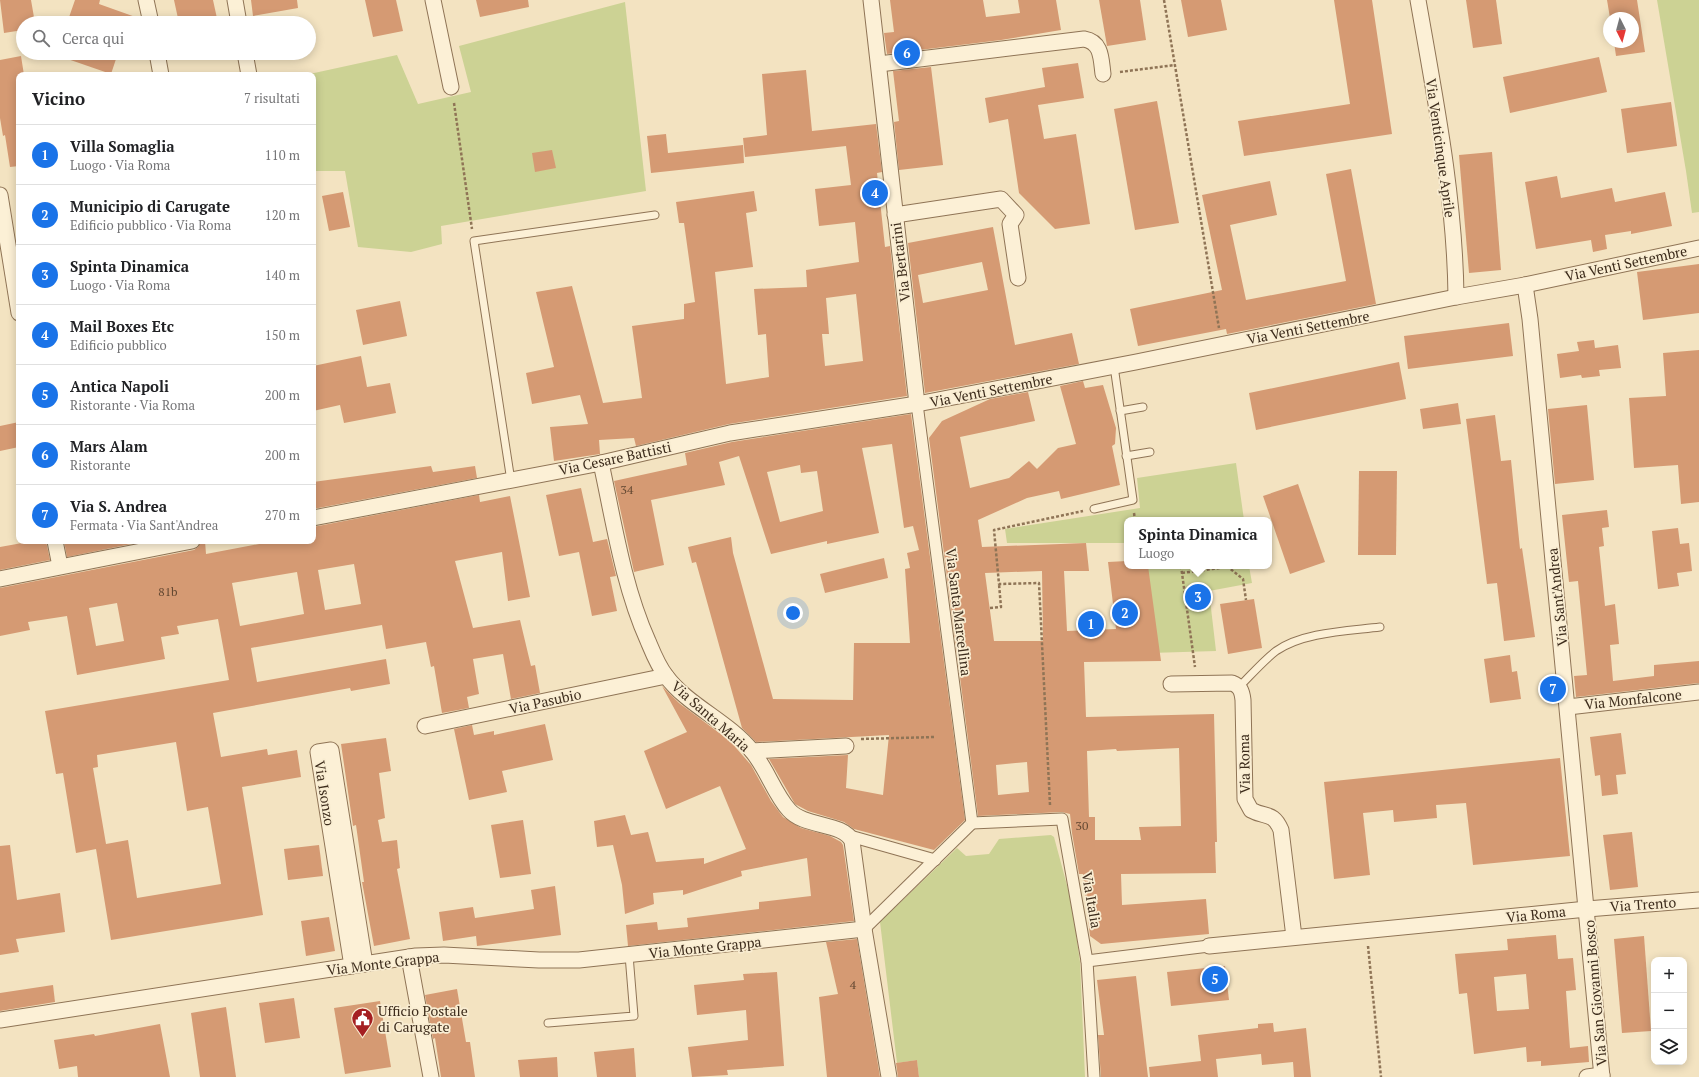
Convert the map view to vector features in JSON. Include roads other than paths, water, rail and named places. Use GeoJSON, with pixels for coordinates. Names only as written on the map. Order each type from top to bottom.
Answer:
{"type":"FeatureCollection","features":[{"type":"Feature","properties":{"kind":"street"},"geometry":{"type":"LineString","coordinates":[[146,0],[149,16]]}},
{"type":"Feature","properties":{"kind":"street"},"geometry":{"type":"LineString","coordinates":[[235,0],[238,16]]}},
{"type":"Feature","properties":{"kind":"street"},"geometry":{"type":"LineString","coordinates":[[433,0],[451,87]]}},
{"type":"Feature","properties":{"kind":"street","name":"Via Bertarini"},"geometry":{"type":"LineString","coordinates":[[871,0],[880,64],[895,215],[917,404]]}},
{"type":"Feature","properties":{"kind":"street","name":"Via Venticinque Aprile"},"geometry":{"type":"LineString","coordinates":[[1418,0],[1447,174],[1454,242],[1456,297]]}},
{"type":"Feature","properties":{"kind":"street"},"geometry":{"type":"LineString","coordinates":[[880,64],[1084,39],[1094,43],[1097,47],[1101,56],[1103,74]]}},
{"type":"Feature","properties":{"kind":"street"},"geometry":{"type":"LineString","coordinates":[[158,60],[160,72]]}},
{"type":"Feature","properties":{"kind":"street"},"geometry":{"type":"LineString","coordinates":[[246,60],[248,72]]}},
{"type":"Feature","properties":{"kind":"street"},"geometry":{"type":"LineString","coordinates":[[0,195],[16,294]]}},
{"type":"Feature","properties":{"kind":"street"},"geometry":{"type":"LineString","coordinates":[[895,215],[1001,199],[1016,215],[1010,224],[1018,278]]}},
{"type":"Feature","properties":{"kind":"street","name":"Via Venti Settembre"},"geometry":{"type":"LineString","coordinates":[[917,404],[1221,345],[1456,297],[1525,285],[1699,248]]}},
{"type":"Feature","properties":{"kind":"street","name":"Via Sant'Andrea"},"geometry":{"type":"LineString","coordinates":[[1525,285],[1530,319],[1587,908]]}},
{"type":"Feature","properties":{"kind":"street","name":"Via Cesare Battisti"},"geometry":{"type":"LineString","coordinates":[[316,517],[601,463],[730,433],[917,404]]}},
{"type":"Feature","properties":{"kind":"street","name":"Via Santa Marcellina"},"geometry":{"type":"LineString","coordinates":[[917,404],[972,823]]}},
{"type":"Feature","properties":{"kind":"street","name":"Via Santa Maria"},"geometry":{"type":"LineString","coordinates":[[601,463],[633,604],[655,658],[666,676],[752,751],[787,807],[794,815],[808,822],[843,831],[850,836]]}},
{"type":"Feature","properties":{"kind":"street"},"geometry":{"type":"LineString","coordinates":[[56,544],[60,566]]}},
{"type":"Feature","properties":{"kind":"street"},"geometry":{"type":"LineString","coordinates":[[0,579],[176,544]]}},
{"type":"Feature","properties":{"kind":"street","name":"Via Pasubio"},"geometry":{"type":"LineString","coordinates":[[425,726],[666,676]]}},
{"type":"Feature","properties":{"kind":"street"},"geometry":{"type":"LineString","coordinates":[[1171,684],[1232,683],[1239,687]]}},
{"type":"Feature","properties":{"kind":"street","name":"Via Roma"},"geometry":{"type":"LineString","coordinates":[[1239,687],[1243,700],[1245,799],[1251,810],[1271,816],[1280,830],[1294,937]]}},
{"type":"Feature","properties":{"kind":"street","name":"Via Monfalcone"},"geometry":{"type":"LineString","coordinates":[[1568,707],[1699,692]]}},
{"type":"Feature","properties":{"kind":"street"},"geometry":{"type":"LineString","coordinates":[[752,751],[846,746]]}},
{"type":"Feature","properties":{"kind":"street","name":"Via Isonzo"},"geometry":{"type":"LineString","coordinates":[[331,750],[358,965],[318,752],[331,750]]}},
{"type":"Feature","properties":{"kind":"street","name":"Via Italia"},"geometry":{"type":"LineString","coordinates":[[972,823],[1062,819],[1087,961],[1094,1077]]}},
{"type":"Feature","properties":{"kind":"street"},"geometry":{"type":"LineString","coordinates":[[864,929],[972,823]]}},
{"type":"Feature","properties":{"kind":"street"},"geometry":{"type":"LineString","coordinates":[[850,836],[935,860]]}},
{"type":"Feature","properties":{"kind":"street"},"geometry":{"type":"LineString","coordinates":[[850,836],[853,846],[864,929],[889,1077]]}},
{"type":"Feature","properties":{"kind":"street","name":"Via Trento"},"geometry":{"type":"LineString","coordinates":[[1587,908],[1699,900]]}},
{"type":"Feature","properties":{"kind":"street","name":"Via Roma"},"geometry":{"type":"LineString","coordinates":[[1087,961],[1209,946],[1587,908]]}},
{"type":"Feature","properties":{"kind":"street","name":"Via San Giovanni Bosco"},"geometry":{"type":"LineString","coordinates":[[1587,908],[1602,1076]]}},
{"type":"Feature","properties":{"kind":"street","name":"Via Monte Grappa"},"geometry":{"type":"LineString","coordinates":[[0,1020],[409,957],[440,955],[565,960],[629,955],[864,929]]}},
{"type":"Feature","properties":{"kind":"street"},"geometry":{"type":"LineString","coordinates":[[409,957],[431,1077]]}},
{"type":"Feature","properties":{"kind":"street"},"geometry":{"type":"LineString","coordinates":[[1587,1077],[1602,1076]]}},
{"type":"Feature","properties":{"kind":"lane"},"geometry":{"type":"LineString","coordinates":[[511,481],[474,241],[655,215]]}},
{"type":"Feature","properties":{"kind":"lane"},"geometry":{"type":"LineString","coordinates":[[1094,509],[1133,500],[1114,366]]}},
{"type":"Feature","properties":{"kind":"lane"},"geometry":{"type":"LineString","coordinates":[[1120,411],[1143,407]]}},
{"type":"Feature","properties":{"kind":"lane"},"geometry":{"type":"LineString","coordinates":[[1126,456],[1150,452]]}},
{"type":"Feature","properties":{"kind":"lane"},"geometry":{"type":"LineString","coordinates":[[1239,687],[1276,651],[1289,643],[1313,636],[1380,627]]}},
{"type":"Feature","properties":{"kind":"lane"},"geometry":{"type":"LineString","coordinates":[[548,1024],[634,1016],[629,955]]}},
{"type":"Feature","properties":{"kind":"place","name":"Mars Alam"},"geometry":{"type":"Point","coordinates":[907,53]}},
{"type":"Feature","properties":{"kind":"place","name":"Mail Boxes Etc"},"geometry":{"type":"Point","coordinates":[875,193]}},
{"type":"Feature","properties":{"kind":"place","name":"Spinta Dinamica"},"geometry":{"type":"Point","coordinates":[1198,597]}},
{"type":"Feature","properties":{"kind":"place","name":"Municipio di Carugate"},"geometry":{"type":"Point","coordinates":[1125,613]}},
{"type":"Feature","properties":{"kind":"place","name":"Villa Somaglia"},"geometry":{"type":"Point","coordinates":[1091,624]}},
{"type":"Feature","properties":{"kind":"place","name":"Via S. Andrea"},"geometry":{"type":"Point","coordinates":[1553,689]}},
{"type":"Feature","properties":{"kind":"place","name":"Antica Napoli"},"geometry":{"type":"Point","coordinates":[1215,979]}},
{"type":"Feature","properties":{"kind":"place","name":"Ufficio Postale di Carugate"},"geometry":{"type":"Point","coordinates":[363,1038]}}]}
